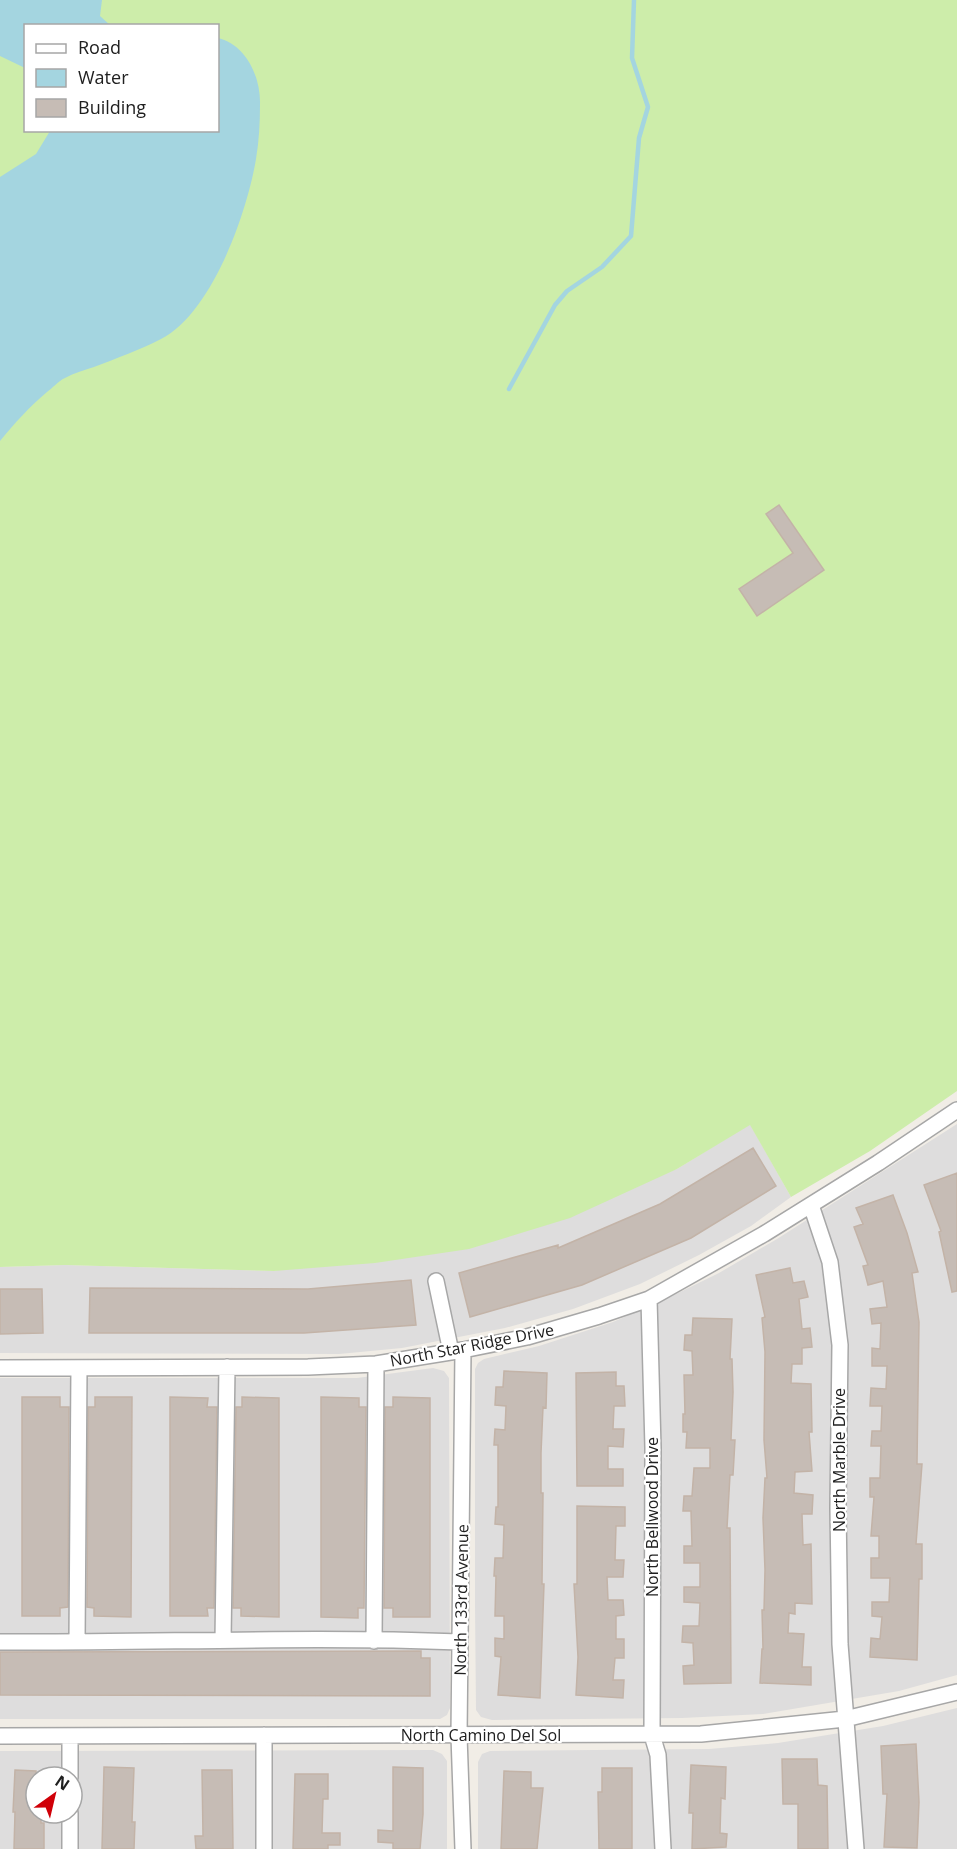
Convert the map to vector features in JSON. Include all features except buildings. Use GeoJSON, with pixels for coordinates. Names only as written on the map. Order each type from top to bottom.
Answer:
{"type":"FeatureCollection","features":[{"type":"Feature","properties":{"kind":"street","name":"North Star Ridge Drive"},"geometry":{"type":"LineString","coordinates":[[0,1368],[376,1364],[527,1337],[649,1299],[764,1234],[878,1163],[957,1110]]}},
{"type":"Feature","properties":{"kind":"street","name":"North Marble Drive"},"geometry":{"type":"LineString","coordinates":[[811,1204],[830,1262],[840,1345],[838,1542],[840,1644],[856,1849]]}},
{"type":"Feature","properties":{"kind":"street","name":"North 133rd Avenue"},"geometry":{"type":"LineString","coordinates":[[436,1281],[457,1351],[459,1736],[463,1849]]}},
{"type":"Feature","properties":{"kind":"street","name":"North Bellwood Drive"},"geometry":{"type":"LineString","coordinates":[[649,1299],[653,1448],[652,1735],[658,1755],[663,1849]]}},
{"type":"Feature","properties":{"kind":"street"},"geometry":{"type":"LineString","coordinates":[[374,1641],[376,1364]]}},
{"type":"Feature","properties":{"kind":"street"},"geometry":{"type":"LineString","coordinates":[[223,1640],[227,1367]]}},
{"type":"Feature","properties":{"kind":"street"},"geometry":{"type":"LineString","coordinates":[[77,1642],[79,1368]]}},
{"type":"Feature","properties":{"kind":"street"},"geometry":{"type":"LineString","coordinates":[[0,1642],[223,1640],[460,1642]]}},
{"type":"Feature","properties":{"kind":"street","name":"North Camino Del Sol"},"geometry":{"type":"LineString","coordinates":[[0,1736],[701,1734],[845,1719],[957,1692]]}},
{"type":"Feature","properties":{"kind":"street"},"geometry":{"type":"LineString","coordinates":[[264,1735],[264,1849]]}},
{"type":"Feature","properties":{"kind":"street"},"geometry":{"type":"LineString","coordinates":[[70,1736],[70,1765]]}},
{"type":"Feature","properties":{"kind":"street"},"geometry":{"type":"LineString","coordinates":[[70,1825],[70,1849]]}},
{"type":"Feature","properties":{"kind":"shaded area"},"geometry":{"type":"Polygon","coordinates":[[[750,1124],[791,1197],[751,1226],[699,1255],[640,1284],[573,1309],[505,1328],[402,1348],[339,1354],[0,1353],[0,1267],[65,1265],[274,1271],[677,1169],[750,1124]]]}},
{"type":"Feature","properties":{"kind":"shaded area"},"geometry":{"type":"Polygon","coordinates":[[[957,1124],[957,1675],[899,1691],[763,1714],[682,1718],[492,1720],[481,1717],[476,1710],[475,1605],[475,1369],[478,1363],[484,1359],[539,1346],[613,1322],[719,1273],[777,1239],[957,1124]]]}},
{"type":"Feature","properties":{"kind":"shaded area"},"geometry":{"type":"Polygon","coordinates":[[[433,1368],[444,1371],[449,1378],[450,1708],[447,1715],[440,1719],[0,1719],[0,1378],[357,1378],[433,1368]]]}},
{"type":"Feature","properties":{"kind":"shaded area"},"geometry":{"type":"Polygon","coordinates":[[[957,1708],[957,1849],[478,1849],[478,1762],[482,1754],[490,1751],[709,1749],[778,1743],[883,1726],[957,1708]]]}},
{"type":"Feature","properties":{"kind":"shaded area"},"geometry":{"type":"Polygon","coordinates":[[[433,1750],[442,1754],[447,1761],[447,1849],[0,1849],[0,1751],[433,1750]]]}},
{"type":"Feature","properties":{"kind":"green space"},"geometry":{"type":"Polygon","coordinates":[[[0,0],[957,0],[957,1091],[870,1151],[791,1197],[750,1125],[677,1169],[570,1218],[469,1249],[375,1263],[274,1271],[65,1265],[0,1267],[0,0]]]}},
{"type":"Feature","properties":{"kind":"water"},"geometry":{"type":"Polygon","coordinates":[[[0,0],[102,0],[100,16],[109,24],[24,24],[24,68],[0,56],[0,0]]]}},
{"type":"Feature","properties":{"kind":"water"},"geometry":{"type":"Polygon","coordinates":[[[219,38],[237,48],[255,74],[260,95],[259,139],[245,206],[224,260],[196,308],[179,326],[161,339],[62,379],[28,410],[0,441],[0,177],[36,154],[49,132],[219,132],[219,38]]]}},
{"type":"Feature","properties":{"kind":"waterway"},"geometry":{"type":"LineString","coordinates":[[509,389],[555,305],[567,291],[602,267],[631,236],[639,138],[648,107],[632,58],[634,0]]}}]}
